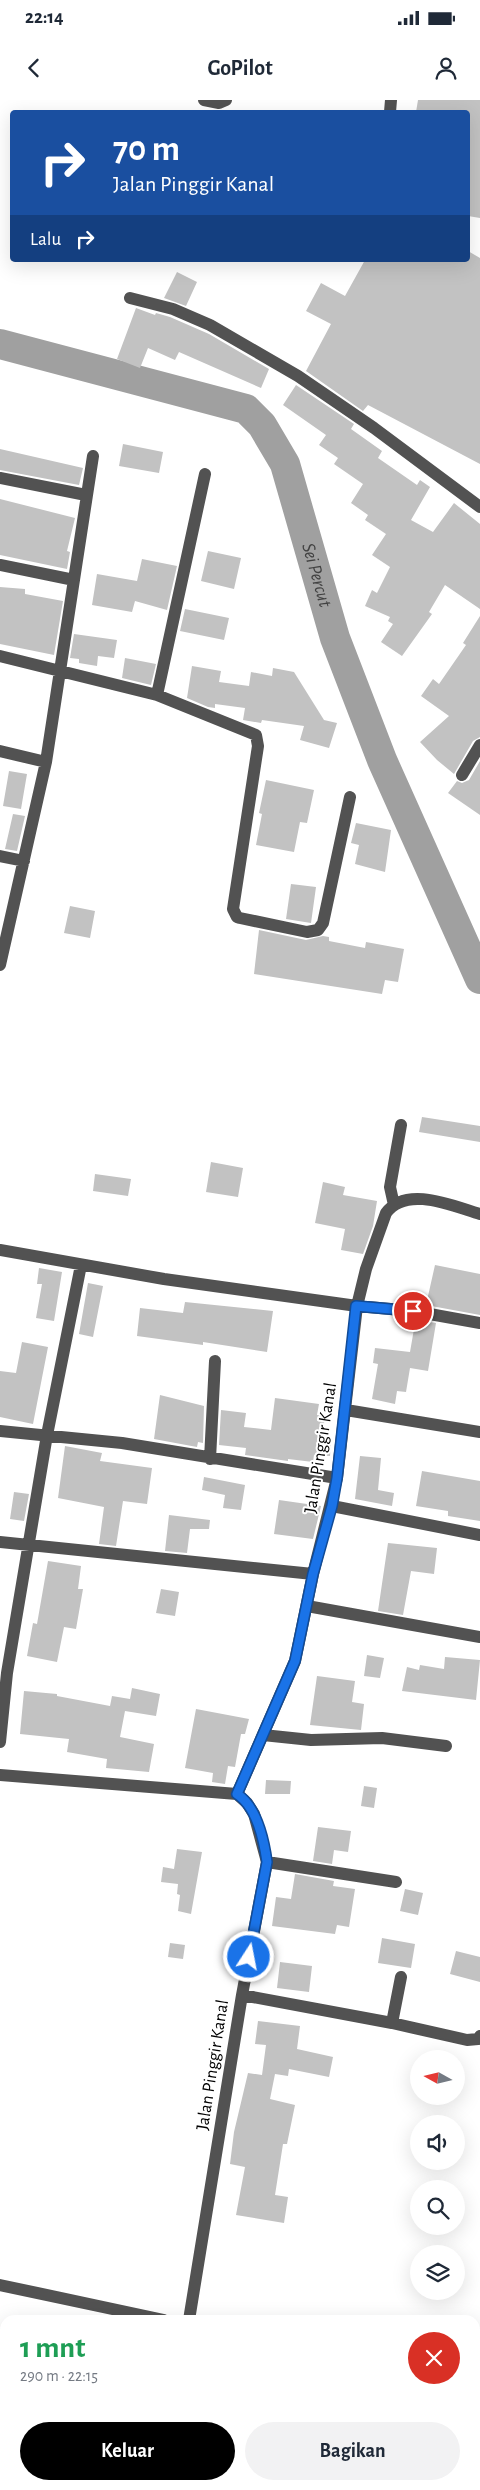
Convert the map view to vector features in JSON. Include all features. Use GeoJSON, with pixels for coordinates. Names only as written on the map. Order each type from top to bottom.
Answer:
{"type":"FeatureCollection","features":[{"type":"Feature","properties":{"kind":"street"},"geometry":{"type":"LineString","coordinates":[[204,100],[219,103],[226,100]]}},
{"type":"Feature","properties":{"kind":"street"},"geometry":{"type":"LineString","coordinates":[[130,298],[173,309],[210,325],[298,376],[374,428],[480,507]]}},
{"type":"Feature","properties":{"kind":"street"},"geometry":{"type":"LineString","coordinates":[[0,965],[46,762],[93,456]]}},
{"type":"Feature","properties":{"kind":"street"},"geometry":{"type":"LineString","coordinates":[[158,695],[205,474]]}},
{"type":"Feature","properties":{"kind":"street"},"geometry":{"type":"LineString","coordinates":[[0,478],[86,495]]}},
{"type":"Feature","properties":{"kind":"street"},"geometry":{"type":"LineString","coordinates":[[0,565],[74,580]]}},
{"type":"Feature","properties":{"kind":"street"},"geometry":{"type":"LineString","coordinates":[[0,656],[158,695],[256,735],[258,746],[233,909],[237,917],[307,932],[318,930],[323,924],[350,797]]}},
{"type":"Feature","properties":{"kind":"street"},"geometry":{"type":"LineString","coordinates":[[462,775],[480,745]]}},
{"type":"Feature","properties":{"kind":"street"},"geometry":{"type":"LineString","coordinates":[[0,751],[46,762]]}},
{"type":"Feature","properties":{"kind":"street"},"geometry":{"type":"LineString","coordinates":[[0,856],[24,861]]}},
{"type":"Feature","properties":{"kind":"street"},"geometry":{"type":"LineString","coordinates":[[401,1125],[390,1188],[394,1205],[405,1199],[428,1200],[480,1214]]}},
{"type":"Feature","properties":{"kind":"street","name":"Jalan Pinggir Kanal"},"geometry":{"type":"LineString","coordinates":[[190,2315],[242,1995],[267,1862],[265,1847],[254,1814],[247,1803],[237,1794],[295,1661],[313,1574],[332,1506],[337,1478],[356,1306],[366,1270],[386,1213],[394,1205]]}},
{"type":"Feature","properties":{"kind":"street"},"geometry":{"type":"LineString","coordinates":[[0,1250],[164,1279],[356,1306],[413,1311],[480,1323]]}},
{"type":"Feature","properties":{"kind":"street"},"geometry":{"type":"LineString","coordinates":[[0,1742],[7,1673],[30,1546],[47,1435],[81,1265]]}},
{"type":"Feature","properties":{"kind":"street"},"geometry":{"type":"LineString","coordinates":[[210,1458],[215,1361]]}},
{"type":"Feature","properties":{"kind":"street"},"geometry":{"type":"LineString","coordinates":[[346,1410],[480,1432]]}},
{"type":"Feature","properties":{"kind":"street"},"geometry":{"type":"LineString","coordinates":[[0,1431],[122,1443],[337,1478]]}},
{"type":"Feature","properties":{"kind":"street"},"geometry":{"type":"LineString","coordinates":[[332,1506],[480,1535]]}},
{"type":"Feature","properties":{"kind":"street"},"geometry":{"type":"LineString","coordinates":[[0,1542],[313,1574]]}},
{"type":"Feature","properties":{"kind":"street"},"geometry":{"type":"LineString","coordinates":[[307,1606],[480,1637]]}},
{"type":"Feature","properties":{"kind":"street"},"geometry":{"type":"LineString","coordinates":[[263,1735],[311,1740],[382,1738],[446,1746]]}},
{"type":"Feature","properties":{"kind":"street"},"geometry":{"type":"LineString","coordinates":[[0,1775],[237,1794]]}},
{"type":"Feature","properties":{"kind":"street"},"geometry":{"type":"LineString","coordinates":[[267,1862],[396,1882]]}},
{"type":"Feature","properties":{"kind":"street"},"geometry":{"type":"LineString","coordinates":[[392,2023],[401,1977]]}},
{"type":"Feature","properties":{"kind":"street"},"geometry":{"type":"LineString","coordinates":[[242,1995],[392,2023],[467,2040],[478,2039],[480,2036]]}},
{"type":"Feature","properties":{"kind":"street"},"geometry":{"type":"LineString","coordinates":[[0,2285],[141,2315]]}},
{"type":"Feature","properties":{"kind":"building"},"geometry":{"type":"Polygon","coordinates":[[[418,100],[480,100],[480,218],[470,216],[470,110],[416,110],[418,100]]]}},
{"type":"Feature","properties":{"kind":"building"},"geometry":{"type":"Polygon","coordinates":[[[470,252],[480,258],[480,464],[368,405],[363,411],[306,371],[331,324],[306,311],[321,283],[345,296],[364,262],[470,262],[470,252]]]}},
{"type":"Feature","properties":{"kind":"building"},"geometry":{"type":"Polygon","coordinates":[[[177,272],[197,282],[186,306],[164,298],[177,272]]]}},
{"type":"Feature","properties":{"kind":"building"},"geometry":{"type":"Polygon","coordinates":[[[136,308],[155,315],[156,313],[170,317],[209,334],[269,369],[261,388],[179,352],[175,360],[148,348],[140,368],[117,359],[136,308]]]}},
{"type":"Feature","properties":{"kind":"building"},"geometry":{"type":"Polygon","coordinates":[[[296,385],[354,424],[351,429],[382,451],[378,458],[417,485],[420,480],[430,487],[411,520],[433,532],[454,503],[480,524],[480,609],[445,585],[429,612],[432,614],[402,656],[381,642],[393,624],[388,621],[390,617],[365,606],[372,590],[377,593],[390,567],[372,555],[386,534],[365,520],[368,515],[351,503],[363,484],[334,464],[338,458],[319,445],[326,435],[283,405],[296,385]]]}},
{"type":"Feature","properties":{"kind":"building"},"geometry":{"type":"Polygon","coordinates":[[[123,444],[163,452],[159,473],[119,466],[123,444]]]}},
{"type":"Feature","properties":{"kind":"building"},"geometry":{"type":"Polygon","coordinates":[[[0,449],[83,468],[79,485],[0,470],[0,449]]]}},
{"type":"Feature","properties":{"kind":"building"},"geometry":{"type":"Polygon","coordinates":[[[0,499],[75,518],[67,551],[70,552],[67,569],[0,555],[0,499]]]}},
{"type":"Feature","properties":{"kind":"building"},"geometry":{"type":"Polygon","coordinates":[[[208,551],[241,558],[234,589],[201,581],[208,551]]]}},
{"type":"Feature","properties":{"kind":"building"},"geometry":{"type":"Polygon","coordinates":[[[142,559],[177,566],[167,610],[135,601],[132,612],[92,605],[97,574],[137,581],[142,559]]]}},
{"type":"Feature","properties":{"kind":"building"},"geometry":{"type":"Polygon","coordinates":[[[0,587],[25,589],[25,594],[63,601],[54,655],[0,644],[0,587]]]}},
{"type":"Feature","properties":{"kind":"building"},"geometry":{"type":"Polygon","coordinates":[[[185,609],[229,618],[224,640],[180,631],[185,609]]]}},
{"type":"Feature","properties":{"kind":"building"},"geometry":{"type":"Polygon","coordinates":[[[480,616],[480,737],[473,741],[454,774],[420,742],[449,716],[421,696],[433,679],[439,684],[466,645],[463,643],[480,616]]]}},
{"type":"Feature","properties":{"kind":"building"},"geometry":{"type":"Polygon","coordinates":[[[74,634],[117,640],[114,658],[98,656],[97,666],[79,663],[79,659],[70,658],[74,634]]]}},
{"type":"Feature","properties":{"kind":"building"},"geometry":{"type":"Polygon","coordinates":[[[125,658],[156,664],[151,685],[122,678],[125,658]]]}},
{"type":"Feature","properties":{"kind":"building"},"geometry":{"type":"Polygon","coordinates":[[[192,666],[221,671],[219,682],[249,686],[251,672],[272,676],[273,668],[294,672],[324,720],[337,723],[329,748],[300,740],[304,726],[262,720],[261,723],[243,720],[245,708],[215,704],[215,708],[208,707],[187,698],[192,666]]]}},
{"type":"Feature","properties":{"kind":"building"},"geometry":{"type":"Polygon","coordinates":[[[480,761],[480,815],[448,793],[457,781],[462,783],[469,780],[480,761]]]}},
{"type":"Feature","properties":{"kind":"building"},"geometry":{"type":"Polygon","coordinates":[[[9,771],[27,774],[21,809],[3,806],[9,771]]]}},
{"type":"Feature","properties":{"kind":"building"},"geometry":{"type":"Polygon","coordinates":[[[266,780],[314,790],[307,823],[300,822],[294,852],[256,845],[262,814],[259,813],[266,780]]]}},
{"type":"Feature","properties":{"kind":"building"},"geometry":{"type":"Polygon","coordinates":[[[13,814],[25,816],[17,851],[5,849],[13,814]]]}},
{"type":"Feature","properties":{"kind":"building"},"geometry":{"type":"Polygon","coordinates":[[[356,823],[391,830],[385,872],[355,864],[359,845],[351,843],[356,823]]]}},
{"type":"Feature","properties":{"kind":"building"},"geometry":{"type":"Polygon","coordinates":[[[291,884],[316,887],[311,923],[286,919],[291,884]]]}},
{"type":"Feature","properties":{"kind":"building"},"geometry":{"type":"Polygon","coordinates":[[[70,906],[95,911],[90,938],[64,933],[70,906]]]}},
{"type":"Feature","properties":{"kind":"building"},"geometry":{"type":"Polygon","coordinates":[[[259,930],[306,940],[323,936],[329,937],[329,941],[365,948],[366,942],[404,949],[398,982],[385,980],[382,994],[254,974],[259,930]]]}},
{"type":"Feature","properties":{"kind":"building"},"geometry":{"type":"Polygon","coordinates":[[[422,1117],[480,1126],[480,1142],[419,1132],[422,1117]]]}},
{"type":"Feature","properties":{"kind":"building"},"geometry":{"type":"Polygon","coordinates":[[[211,1162],[243,1168],[238,1197],[206,1192],[211,1162]]]}},
{"type":"Feature","properties":{"kind":"building"},"geometry":{"type":"Polygon","coordinates":[[[95,1174],[131,1179],[128,1196],[93,1191],[95,1174]]]}},
{"type":"Feature","properties":{"kind":"building"},"geometry":{"type":"Polygon","coordinates":[[[323,1182],[345,1187],[343,1195],[377,1201],[373,1226],[363,1254],[341,1250],[345,1229],[315,1223],[323,1182]]]}},
{"type":"Feature","properties":{"kind":"building"},"geometry":{"type":"Polygon","coordinates":[[[435,1265],[480,1274],[480,1315],[426,1305],[435,1265]]]}},
{"type":"Feature","properties":{"kind":"building"},"geometry":{"type":"Polygon","coordinates":[[[39,1268],[62,1272],[54,1321],[36,1318],[42,1284],[37,1284],[39,1268]]]}},
{"type":"Feature","properties":{"kind":"building"},"geometry":{"type":"Polygon","coordinates":[[[88,1283],[103,1286],[93,1337],[79,1334],[88,1283]]]}},
{"type":"Feature","properties":{"kind":"building"},"geometry":{"type":"Polygon","coordinates":[[[185,1302],[273,1311],[267,1352],[203,1342],[203,1345],[137,1336],[140,1308],[183,1313],[185,1302]]]}},
{"type":"Feature","properties":{"kind":"building"},"geometry":{"type":"Polygon","coordinates":[[[423,1321],[436,1323],[428,1371],[410,1368],[406,1392],[397,1391],[395,1404],[372,1399],[378,1364],[373,1363],[375,1348],[410,1352],[414,1329],[421,1330],[423,1321]]]}},
{"type":"Feature","properties":{"kind":"building"},"geometry":{"type":"Polygon","coordinates":[[[22,1342],[48,1347],[33,1424],[0,1417],[0,1371],[16,1373],[22,1342]]]}},
{"type":"Feature","properties":{"kind":"building"},"geometry":{"type":"Polygon","coordinates":[[[160,1395],[204,1406],[203,1443],[198,1442],[197,1447],[154,1439],[160,1395]]]}},
{"type":"Feature","properties":{"kind":"building"},"geometry":{"type":"Polygon","coordinates":[[[275,1398],[319,1404],[317,1415],[325,1416],[322,1440],[331,1441],[330,1456],[314,1455],[313,1462],[288,1459],[288,1461],[245,1455],[246,1448],[219,1445],[221,1410],[246,1413],[244,1427],[271,1430],[275,1398]]]}},
{"type":"Feature","properties":{"kind":"building"},"geometry":{"type":"Polygon","coordinates":[[[65,1446],[102,1453],[100,1461],[152,1468],[147,1504],[123,1501],[116,1546],[99,1544],[104,1507],[58,1498],[65,1446]]]}},
{"type":"Feature","properties":{"kind":"building"},"geometry":{"type":"Polygon","coordinates":[[[360,1456],[381,1458],[378,1490],[394,1493],[392,1506],[355,1499],[360,1456]]]}},
{"type":"Feature","properties":{"kind":"building"},"geometry":{"type":"Polygon","coordinates":[[[422,1471],[480,1481],[480,1521],[448,1516],[448,1511],[416,1506],[422,1471]]]}},
{"type":"Feature","properties":{"kind":"building"},"geometry":{"type":"Polygon","coordinates":[[[204,1477],[245,1485],[241,1510],[223,1508],[225,1495],[202,1490],[204,1477]]]}},
{"type":"Feature","properties":{"kind":"building"},"geometry":{"type":"Polygon","coordinates":[[[14,1492],[29,1494],[24,1521],[10,1519],[14,1492]]]}},
{"type":"Feature","properties":{"kind":"building"},"geometry":{"type":"Polygon","coordinates":[[[279,1500],[321,1506],[313,1539],[274,1534],[279,1500]]]}},
{"type":"Feature","properties":{"kind":"building"},"geometry":{"type":"Polygon","coordinates":[[[169,1515],[210,1520],[209,1529],[190,1529],[187,1553],[165,1551],[169,1515]]]}},
{"type":"Feature","properties":{"kind":"building"},"geometry":{"type":"Polygon","coordinates":[[[388,1543],[437,1548],[434,1574],[411,1571],[403,1615],[378,1611],[388,1543]]]}},
{"type":"Feature","properties":{"kind":"building"},"geometry":{"type":"Polygon","coordinates":[[[48,1561],[81,1566],[78,1589],[83,1589],[76,1629],[64,1627],[57,1662],[27,1656],[33,1623],[37,1624],[48,1561]]]}},
{"type":"Feature","properties":{"kind":"building"},"geometry":{"type":"Polygon","coordinates":[[[161,1589],[179,1592],[175,1616],[156,1613],[161,1589]]]}},
{"type":"Feature","properties":{"kind":"building"},"geometry":{"type":"Polygon","coordinates":[[[367,1655],[384,1658],[380,1678],[364,1676],[367,1655]]]}},
{"type":"Feature","properties":{"kind":"building"},"geometry":{"type":"Polygon","coordinates":[[[445,1657],[480,1660],[476,1700],[402,1691],[407,1667],[419,1670],[420,1665],[444,1669],[445,1657]]]}},
{"type":"Feature","properties":{"kind":"building"},"geometry":{"type":"Polygon","coordinates":[[[317,1676],[355,1681],[352,1702],[364,1704],[361,1730],[310,1725],[317,1676]]]}},
{"type":"Feature","properties":{"kind":"building"},"geometry":{"type":"Polygon","coordinates":[[[132,1688],[160,1694],[156,1716],[125,1711],[120,1737],[154,1744],[149,1772],[106,1768],[107,1759],[67,1752],[69,1739],[20,1734],[24,1691],[57,1694],[57,1696],[110,1706],[112,1696],[130,1699],[132,1688]]]}},
{"type":"Feature","properties":{"kind":"building"},"geometry":{"type":"Polygon","coordinates":[[[196,1709],[249,1719],[245,1734],[241,1734],[235,1767],[228,1766],[225,1784],[212,1782],[213,1773],[185,1768],[196,1709]]]}},
{"type":"Feature","properties":{"kind":"building"},"geometry":{"type":"Polygon","coordinates":[[[266,1780],[291,1781],[290,1794],[265,1794],[266,1780]]]}},
{"type":"Feature","properties":{"kind":"building"},"geometry":{"type":"Polygon","coordinates":[[[364,1786],[377,1788],[374,1808],[361,1806],[364,1786]]]}},
{"type":"Feature","properties":{"kind":"building"},"geometry":{"type":"Polygon","coordinates":[[[318,1827],[351,1831],[348,1852],[334,1850],[332,1864],[313,1861],[318,1827]]]}},
{"type":"Feature","properties":{"kind":"building"},"geometry":{"type":"Polygon","coordinates":[[[177,1849],[202,1852],[191,1914],[178,1911],[180,1895],[177,1894],[178,1884],[161,1882],[163,1867],[174,1869],[177,1849]]]}},
{"type":"Feature","properties":{"kind":"building"},"geometry":{"type":"Polygon","coordinates":[[[295,1874],[334,1881],[333,1886],[355,1889],[349,1927],[337,1925],[335,1934],[272,1926],[276,1897],[291,1899],[295,1874]]]}},
{"type":"Feature","properties":{"kind":"building"},"geometry":{"type":"Polygon","coordinates":[[[405,1889],[423,1893],[418,1915],[400,1911],[405,1889]]]}},
{"type":"Feature","properties":{"kind":"building"},"geometry":{"type":"Polygon","coordinates":[[[382,1938],[415,1944],[411,1968],[378,1963],[382,1938]]]}},
{"type":"Feature","properties":{"kind":"building"},"geometry":{"type":"Polygon","coordinates":[[[170,1943],[185,1945],[183,1959],[168,1957],[170,1943]]]}},
{"type":"Feature","properties":{"kind":"building"},"geometry":{"type":"Polygon","coordinates":[[[456,1951],[480,1957],[480,1982],[450,1974],[456,1951]]]}},
{"type":"Feature","properties":{"kind":"building"},"geometry":{"type":"Polygon","coordinates":[[[280,1962],[312,1966],[309,1992],[277,1988],[280,1962]]]}},
{"type":"Feature","properties":{"kind":"building"},"geometry":{"type":"Polygon","coordinates":[[[258,2021],[300,2026],[297,2049],[333,2057],[329,2077],[289,2069],[288,2076],[275,2074],[270,2099],[295,2105],[287,2144],[283,2144],[275,2195],[288,2197],[284,2223],[236,2215],[245,2167],[230,2164],[234,2132],[248,2073],[262,2075],[266,2045],[255,2044],[258,2021]]]}},
{"type":"Feature","properties":{"kind":"waterway","name":"Sei Percut"},"geometry":{"type":"LineString","coordinates":[[0,344],[246,409],[262,425],[285,464],[335,638],[382,760],[480,979]]}},
{"type":"Feature","properties":{"kind":"route"},"geometry":{"type":"LineString","coordinates":[[249,1957],[267,1862],[265,1847],[254,1814],[244,1798],[237,1794],[295,1661],[313,1574],[332,1506],[337,1478],[356,1306],[413,1311]]}}]}
